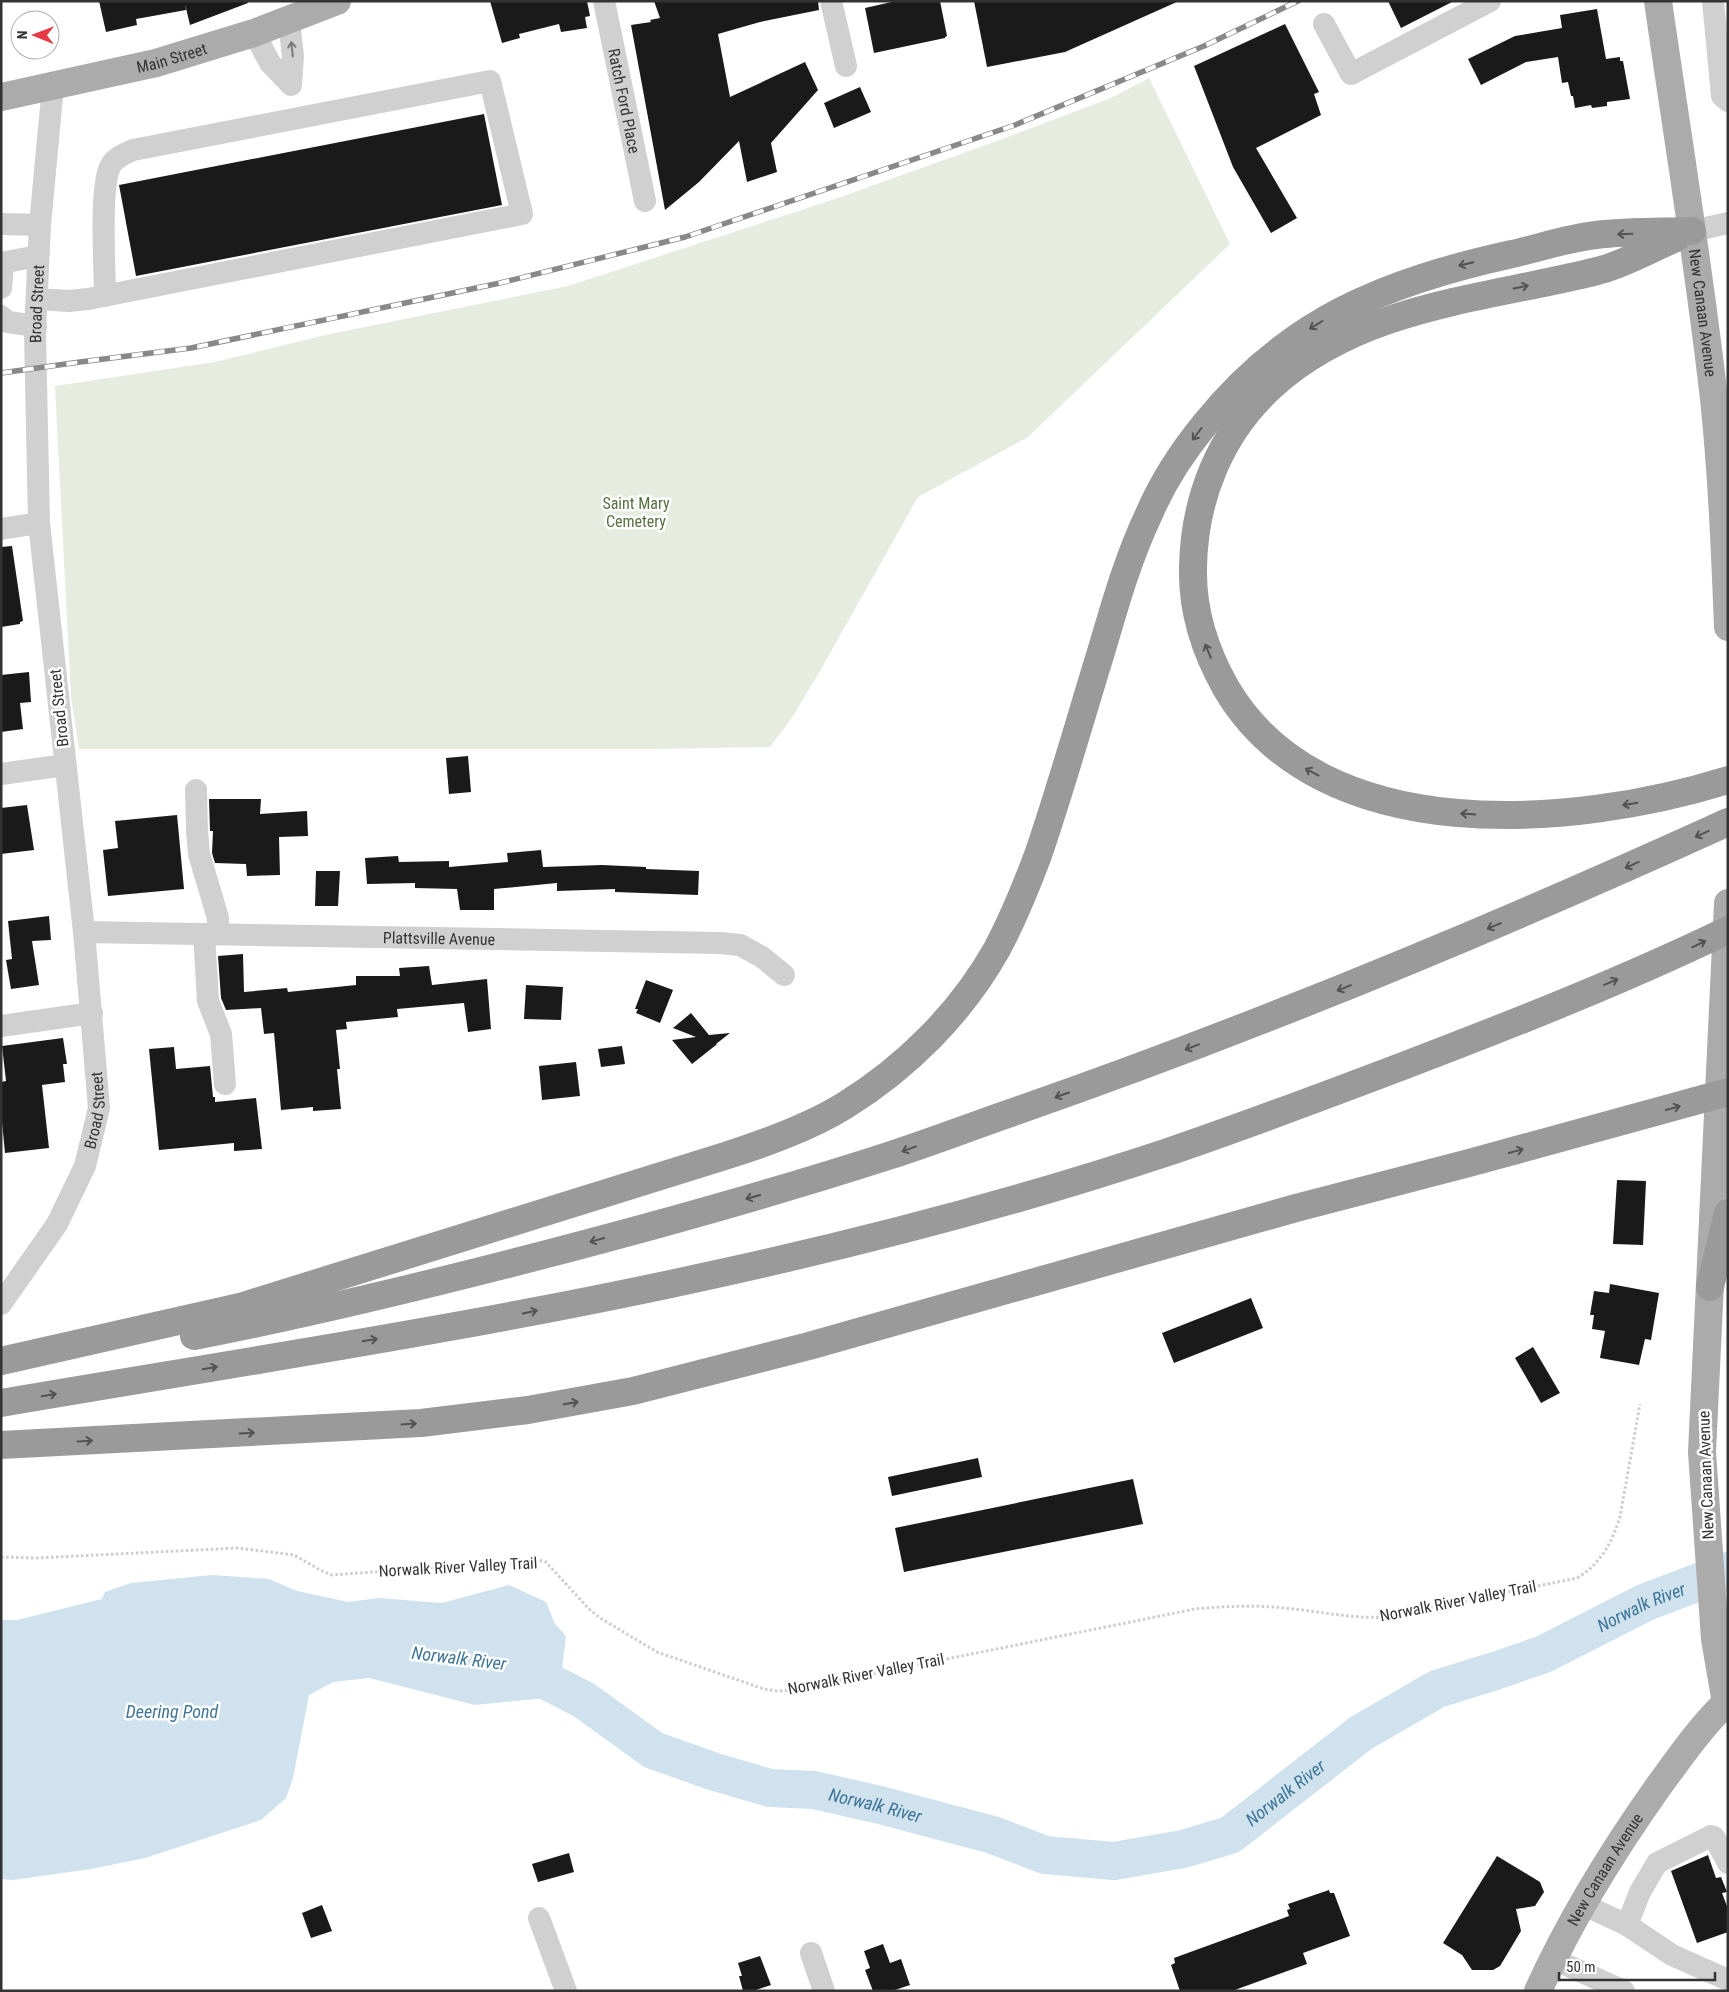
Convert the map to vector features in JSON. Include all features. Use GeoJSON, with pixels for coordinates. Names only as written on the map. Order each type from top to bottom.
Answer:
{"type":"FeatureCollection","features":[{"type":"Feature","properties":{"kind":"highway"},"geometry":{"type":"LineString","coordinates":[[1692,231],[1602,270],[1422,309],[1365,328],[1316,353],[1293,368],[1246,413],[1228,439],[1215,463],[1203,494],[1196,523],[1193,559],[1196,607],[1204,641],[1217,671],[1233,699],[1253,726],[1275,747],[1301,766],[1355,791],[1408,805],[1464,814],[1491,815],[1571,812],[1636,803],[1728,780]]}},
{"type":"Feature","properties":{"kind":"highway"},"geometry":{"type":"LineString","coordinates":[[7,1364],[105,1336],[206,1315],[280,1295],[759,1145],[820,1119],[860,1095],[904,1061],[938,1029],[979,977],[996,949],[1025,889],[1038,855],[1122,583],[1149,512],[1163,485],[1192,441],[1239,385],[1264,363],[1318,323],[1366,299],[1423,277],[1477,262],[1594,235],[1692,231]]}},
{"type":"Feature","properties":{"kind":"highway"},"geometry":{"type":"LineString","coordinates":[[7,1364],[223,1331],[448,1279],[670,1220],[892,1155],[1108,1079],[1324,996],[1538,907],[1728,822]]}},
{"type":"Feature","properties":{"kind":"highway"},"geometry":{"type":"LineString","coordinates":[[1,1403],[487,1320],[592,1300],[768,1262],[953,1216],[1089,1176],[1234,1129],[1461,1044],[1670,958],[1728,930]]}},
{"type":"Feature","properties":{"kind":"highway"},"geometry":{"type":"LineString","coordinates":[[1,1445],[421,1423],[528,1410],[633,1391],[740,1364],[1296,1208],[1723,1094]]}},
{"type":"Feature","properties":{"kind":"highway"},"geometry":{"type":"LineString","coordinates":[[1710,1287],[1728,1213]]}},
{"type":"Feature","properties":{"kind":"main road","name":"Main Street"},"geometry":{"type":"LineString","coordinates":[[1,97],[156,63],[254,33],[337,1]]}},
{"type":"Feature","properties":{"kind":"main road","name":"New Canaan Avenue"},"geometry":{"type":"LineString","coordinates":[[1658,1],[1692,231],[1715,410],[1728,626]]}},
{"type":"Feature","properties":{"kind":"main road","name":"New Canaan Avenue"},"geometry":{"type":"LineString","coordinates":[[1538,1991],[1582,1904],[1624,1836],[1689,1744],[1727,1706],[1714,1630],[1702,1452],[1710,1287],[1723,1094],[1728,902]]}},
{"type":"Feature","properties":{"kind":"street","name":"Ratch Ford Place"},"geometry":{"type":"LineString","coordinates":[[604,1],[645,201]]}},
{"type":"Feature","properties":{"kind":"street"},"geometry":{"type":"LineString","coordinates":[[831,1],[846,66]]}},
{"type":"Feature","properties":{"kind":"street"},"geometry":{"type":"LineString","coordinates":[[1324,24],[1351,74],[1490,1]]}},
{"type":"Feature","properties":{"kind":"street"},"geometry":{"type":"LineString","coordinates":[[1713,1],[1722,96],[1728,100]]}},
{"type":"Feature","properties":{"kind":"street"},"geometry":{"type":"LineString","coordinates":[[289,21],[293,56],[291,85],[299,119]]}},
{"type":"Feature","properties":{"kind":"street"},"geometry":{"type":"LineString","coordinates":[[254,33],[270,63],[291,85]]}},
{"type":"Feature","properties":{"kind":"street"},"geometry":{"type":"LineString","coordinates":[[37,299],[69,301],[105,296],[522,214],[490,81],[133,150],[119,157],[110,166],[104,184],[105,296]]}},
{"type":"Feature","properties":{"kind":"street","name":"Broad Street"},"geometry":{"type":"LineString","coordinates":[[1,1304],[57,1224],[85,1166],[99,1108],[84,932],[39,523],[36,326],[38,256],[53,86]]}},
{"type":"Feature","properties":{"kind":"street"},"geometry":{"type":"LineString","coordinates":[[1692,231],[1728,223]]}},
{"type":"Feature","properties":{"kind":"street"},"geometry":{"type":"LineString","coordinates":[[1,224],[40,225]]}},
{"type":"Feature","properties":{"kind":"street"},"geometry":{"type":"LineString","coordinates":[[1,288],[2,263],[38,256]]}},
{"type":"Feature","properties":{"kind":"street"},"geometry":{"type":"LineString","coordinates":[[1,316],[8,322],[36,326]]}},
{"type":"Feature","properties":{"kind":"street"},"geometry":{"type":"LineString","coordinates":[[1,528],[39,523]]}},
{"type":"Feature","properties":{"kind":"street"},"geometry":{"type":"LineString","coordinates":[[1,774],[65,765]]}},
{"type":"Feature","properties":{"kind":"street"},"geometry":{"type":"LineString","coordinates":[[196,790],[196,831],[199,854],[218,918],[210,934],[208,1001],[221,1034],[225,1084]]}},
{"type":"Feature","properties":{"kind":"street","name":"Plattsville Avenue"},"geometry":{"type":"LineString","coordinates":[[84,932],[720,943],[740,945],[762,957],[784,976]]}},
{"type":"Feature","properties":{"kind":"street"},"geometry":{"type":"LineString","coordinates":[[1,1026],[92,1013]]}},
{"type":"Feature","properties":{"kind":"street"},"geometry":{"type":"LineString","coordinates":[[1626,1925],[1652,1869],[1664,1858],[1711,1836],[1714,1837],[1728,1863]]}},
{"type":"Feature","properties":{"kind":"street"},"geometry":{"type":"LineString","coordinates":[[1582,1904],[1626,1925],[1672,1954],[1728,1980]]}},
{"type":"Feature","properties":{"kind":"street"},"geometry":{"type":"LineString","coordinates":[[539,1918],[566,1991]]}},
{"type":"Feature","properties":{"kind":"street"},"geometry":{"type":"LineString","coordinates":[[811,1953],[824,1991]]}},
{"type":"Feature","properties":{"kind":"street"},"geometry":{"type":"LineString","coordinates":[[1553,1959],[1624,1991]]}},
{"type":"Feature","properties":{"kind":"path","name":"Norwalk River Valley Trail"},"geometry":{"type":"LineString","coordinates":[[1,1557],[36,1558],[238,1548],[294,1555],[322,1571],[332,1574],[538,1560],[546,1562],[588,1608],[600,1618],[657,1652],[764,1690],[792,1690],[1195,1609],[1225,1606],[1282,1608],[1368,1618],[1577,1578],[1597,1562],[1615,1532],[1620,1517],[1640,1404]]}},
{"type":"Feature","properties":{"kind":"green space","name":"Saint Mary Cemetery"},"geometry":{"type":"Polygon","coordinates":[[[1149,78],[1230,244],[1028,437],[918,497],[820,671],[793,716],[770,747],[657,749],[79,749],[71,697],[55,386],[215,362],[325,335],[568,286],[835,199],[1111,98],[1149,78]]]}},
{"type":"Feature","properties":{"kind":"water","name":"Deering Pond"},"geometry":{"type":"Polygon","coordinates":[[[212,1575],[269,1579],[297,1591],[348,1602],[379,1598],[442,1603],[509,1585],[546,1602],[555,1624],[566,1636],[562,1670],[572,1680],[584,1700],[570,1709],[545,1698],[475,1705],[369,1678],[333,1682],[309,1695],[293,1778],[286,1798],[261,1820],[145,1858],[91,1869],[13,1880],[1,1879],[1,1620],[17,1620],[102,1599],[105,1592],[131,1583],[212,1575]]]}},
{"type":"Feature","properties":{"kind":"building"},"geometry":{"type":"Polygon","coordinates":[[[99,1],[247,1],[248,3],[190,25],[185,4],[186,10],[136,19],[137,25],[106,32],[99,1]]]}},
{"type":"Feature","properties":{"kind":"building"},"geometry":{"type":"Polygon","coordinates":[[[490,1],[587,1],[590,16],[585,17],[587,28],[561,32],[559,24],[519,34],[520,38],[502,43],[490,1]]]}},
{"type":"Feature","properties":{"kind":"building"},"geometry":{"type":"Polygon","coordinates":[[[654,1],[818,1],[819,10],[760,22],[718,34],[730,97],[805,62],[818,90],[771,143],[777,172],[747,182],[739,141],[699,182],[665,210],[631,25],[651,22],[650,20],[660,18],[654,1]]]}},
{"type":"Feature","properties":{"kind":"building"},"geometry":{"type":"Polygon","coordinates":[[[896,1],[940,1],[947,36],[874,53],[865,8],[896,1]]]}},
{"type":"Feature","properties":{"kind":"building"},"geometry":{"type":"Polygon","coordinates":[[[974,1],[1179,1],[1065,52],[987,67],[974,1]]]}},
{"type":"Feature","properties":{"kind":"building"},"geometry":{"type":"Polygon","coordinates":[[[1388,1],[1454,1],[1401,28],[1388,1]]]}},
{"type":"Feature","properties":{"kind":"building"},"geometry":{"type":"Polygon","coordinates":[[[1597,9],[1606,59],[1620,57],[1620,61],[1623,61],[1630,99],[1607,102],[1607,106],[1592,108],[1591,105],[1575,108],[1568,82],[1562,83],[1558,57],[1526,62],[1481,85],[1468,59],[1515,36],[1562,28],[1560,15],[1597,9]]]}},
{"type":"Feature","properties":{"kind":"building"},"geometry":{"type":"Polygon","coordinates":[[[1285,24],[1319,92],[1314,94],[1321,115],[1256,148],[1297,218],[1271,233],[1233,167],[1194,66],[1285,24]]]}},
{"type":"Feature","properties":{"kind":"building"},"geometry":{"type":"Polygon","coordinates":[[[860,87],[871,112],[834,128],[824,103],[860,87]]]}},
{"type":"Feature","properties":{"kind":"building"},"geometry":{"type":"Polygon","coordinates":[[[484,114],[502,205],[136,276],[119,185],[484,114]]]}},
{"type":"Feature","properties":{"kind":"building"},"geometry":{"type":"Polygon","coordinates":[[[12,546],[23,621],[20,624],[1,627],[1,547],[12,546]]]}},
{"type":"Feature","properties":{"kind":"building"},"geometry":{"type":"Polygon","coordinates":[[[29,672],[31,702],[20,703],[23,729],[1,732],[1,675],[29,672]]]}},
{"type":"Feature","properties":{"kind":"building"},"geometry":{"type":"Polygon","coordinates":[[[468,756],[471,792],[449,794],[446,758],[468,756]]]}},
{"type":"Feature","properties":{"kind":"building"},"geometry":{"type":"Polygon","coordinates":[[[209,799],[261,799],[260,814],[307,811],[308,836],[279,837],[280,875],[247,876],[246,864],[215,863],[212,853],[213,831],[210,831],[209,799]]]}},
{"type":"Feature","properties":{"kind":"building"},"geometry":{"type":"Polygon","coordinates":[[[27,805],[34,850],[1,854],[1,808],[27,805]]]}},
{"type":"Feature","properties":{"kind":"building"},"geometry":{"type":"Polygon","coordinates":[[[177,815],[184,889],[108,896],[103,850],[118,848],[115,821],[177,815]]]}},
{"type":"Feature","properties":{"kind":"building"},"geometry":{"type":"Polygon","coordinates":[[[541,850],[543,867],[602,865],[699,871],[698,895],[615,892],[615,889],[557,891],[557,883],[494,889],[494,910],[460,910],[457,889],[415,888],[415,883],[367,884],[365,858],[398,856],[399,862],[449,861],[449,867],[508,862],[507,853],[541,850]]]}},
{"type":"Feature","properties":{"kind":"building"},"geometry":{"type":"Polygon","coordinates":[[[316,871],[340,871],[338,906],[315,906],[316,871]]]}},
{"type":"Feature","properties":{"kind":"building"},"geometry":{"type":"Polygon","coordinates":[[[49,916],[51,940],[32,941],[39,985],[11,989],[6,960],[12,959],[8,921],[49,916]]]}},
{"type":"Feature","properties":{"kind":"building"},"geometry":{"type":"Polygon","coordinates":[[[243,954],[244,992],[287,988],[288,992],[356,985],[356,976],[400,976],[399,968],[429,966],[432,985],[487,979],[491,1029],[468,1032],[464,1003],[397,1009],[398,1017],[346,1022],[347,1029],[336,1030],[340,1069],[337,1069],[341,1109],[313,1111],[313,1107],[281,1110],[274,1033],[264,1034],[261,1008],[226,1010],[221,998],[218,956],[243,954]]]}},
{"type":"Feature","properties":{"kind":"building"},"geometry":{"type":"Polygon","coordinates":[[[646,980],[673,990],[660,1023],[636,1013],[638,1009],[635,1009],[646,980]]]}},
{"type":"Feature","properties":{"kind":"building"},"geometry":{"type":"Polygon","coordinates":[[[526,985],[563,987],[561,1020],[524,1019],[526,985]]]}},
{"type":"Feature","properties":{"kind":"building"},"geometry":{"type":"Polygon","coordinates":[[[691,1013],[709,1035],[730,1033],[692,1064],[672,1040],[696,1037],[673,1028],[691,1013]]]}},
{"type":"Feature","properties":{"kind":"building"},"geometry":{"type":"Polygon","coordinates":[[[63,1038],[67,1064],[63,1064],[65,1082],[42,1085],[49,1148],[5,1153],[1,1112],[1,1082],[6,1081],[2,1046],[63,1038]]]}},
{"type":"Feature","properties":{"kind":"building"},"geometry":{"type":"Polygon","coordinates":[[[622,1046],[625,1064],[601,1067],[598,1049],[622,1046]]]}},
{"type":"Feature","properties":{"kind":"building"},"geometry":{"type":"Polygon","coordinates":[[[174,1047],[176,1069],[210,1066],[215,1102],[256,1098],[262,1149],[234,1151],[234,1143],[159,1150],[149,1049],[174,1047]]]}},
{"type":"Feature","properties":{"kind":"building"},"geometry":{"type":"Polygon","coordinates":[[[576,1062],[580,1096],[542,1100],[539,1066],[576,1062]]]}},
{"type":"Feature","properties":{"kind":"building"},"geometry":{"type":"Polygon","coordinates":[[[1617,1180],[1646,1181],[1643,1245],[1613,1244],[1617,1180]]]}},
{"type":"Feature","properties":{"kind":"building"},"geometry":{"type":"Polygon","coordinates":[[[1610,1284],[1659,1293],[1651,1340],[1645,1339],[1639,1365],[1600,1358],[1605,1331],[1592,1329],[1594,1315],[1590,1315],[1594,1291],[1609,1293],[1610,1284]]]}},
{"type":"Feature","properties":{"kind":"building"},"geometry":{"type":"Polygon","coordinates":[[[1251,1298],[1263,1328],[1174,1363],[1162,1333],[1251,1298]]]}},
{"type":"Feature","properties":{"kind":"building"},"geometry":{"type":"Polygon","coordinates":[[[1533,1347],[1560,1393],[1541,1403],[1515,1358],[1533,1347]]]}},
{"type":"Feature","properties":{"kind":"building"},"geometry":{"type":"Polygon","coordinates":[[[978,1458],[982,1477],[892,1496],[888,1477],[978,1458]]]}},
{"type":"Feature","properties":{"kind":"building"},"geometry":{"type":"Polygon","coordinates":[[[1133,1479],[1143,1524],[904,1572],[895,1528],[1133,1479]]]}},
{"type":"Feature","properties":{"kind":"building"},"geometry":{"type":"Polygon","coordinates":[[[569,1853],[574,1872],[538,1882],[532,1864],[569,1853]]]}},
{"type":"Feature","properties":{"kind":"building"},"geometry":{"type":"Polygon","coordinates":[[[1708,1855],[1716,1878],[1721,1877],[1727,1892],[1722,1893],[1728,1909],[1728,1932],[1697,1943],[1671,1871],[1708,1855]]]}},
{"type":"Feature","properties":{"kind":"building"},"geometry":{"type":"Polygon","coordinates":[[[1497,1856],[1540,1882],[1544,1892],[1535,1906],[1516,1909],[1521,1931],[1500,1966],[1493,1970],[1472,1970],[1462,1955],[1443,1943],[1497,1856]]]}},
{"type":"Feature","properties":{"kind":"building"},"geometry":{"type":"Polygon","coordinates":[[[1329,1890],[1330,1893],[1334,1893],[1350,1936],[1303,1953],[1307,1964],[1232,1991],[1180,1991],[1171,1965],[1175,1963],[1174,1958],[1289,1916],[1287,1910],[1290,1909],[1288,1904],[1329,1890]]]}},
{"type":"Feature","properties":{"kind":"building"},"geometry":{"type":"Polygon","coordinates":[[[322,1905],[332,1931],[311,1938],[302,1913],[322,1905]]]}},
{"type":"Feature","properties":{"kind":"building"},"geometry":{"type":"Polygon","coordinates":[[[883,1944],[890,1963],[901,1959],[910,1985],[892,1991],[873,1991],[865,1970],[870,1968],[864,1951],[883,1944]]]}},
{"type":"Feature","properties":{"kind":"building"},"geometry":{"type":"Polygon","coordinates":[[[760,1956],[771,1985],[753,1991],[743,1991],[739,1976],[742,1976],[738,1963],[760,1956]]]}},
{"type":"Feature","properties":{"kind":"waterway","name":"Norwalk River"},"geometry":{"type":"LineString","coordinates":[[539,1677],[584,1700],[653,1750],[715,1772],[770,1788],[814,1790],[880,1805],[993,1835],[1045,1855],[1114,1861],[1183,1849],[1230,1835],[1361,1733],[1437,1689],[1544,1654],[1646,1602],[1728,1571]]}},
{"type":"Feature","properties":{"kind":"railway"},"geometry":{"type":"LineString","coordinates":[[1,373],[191,348],[500,283],[685,237],[1015,125],[1204,46],[1298,1]]}}]}
